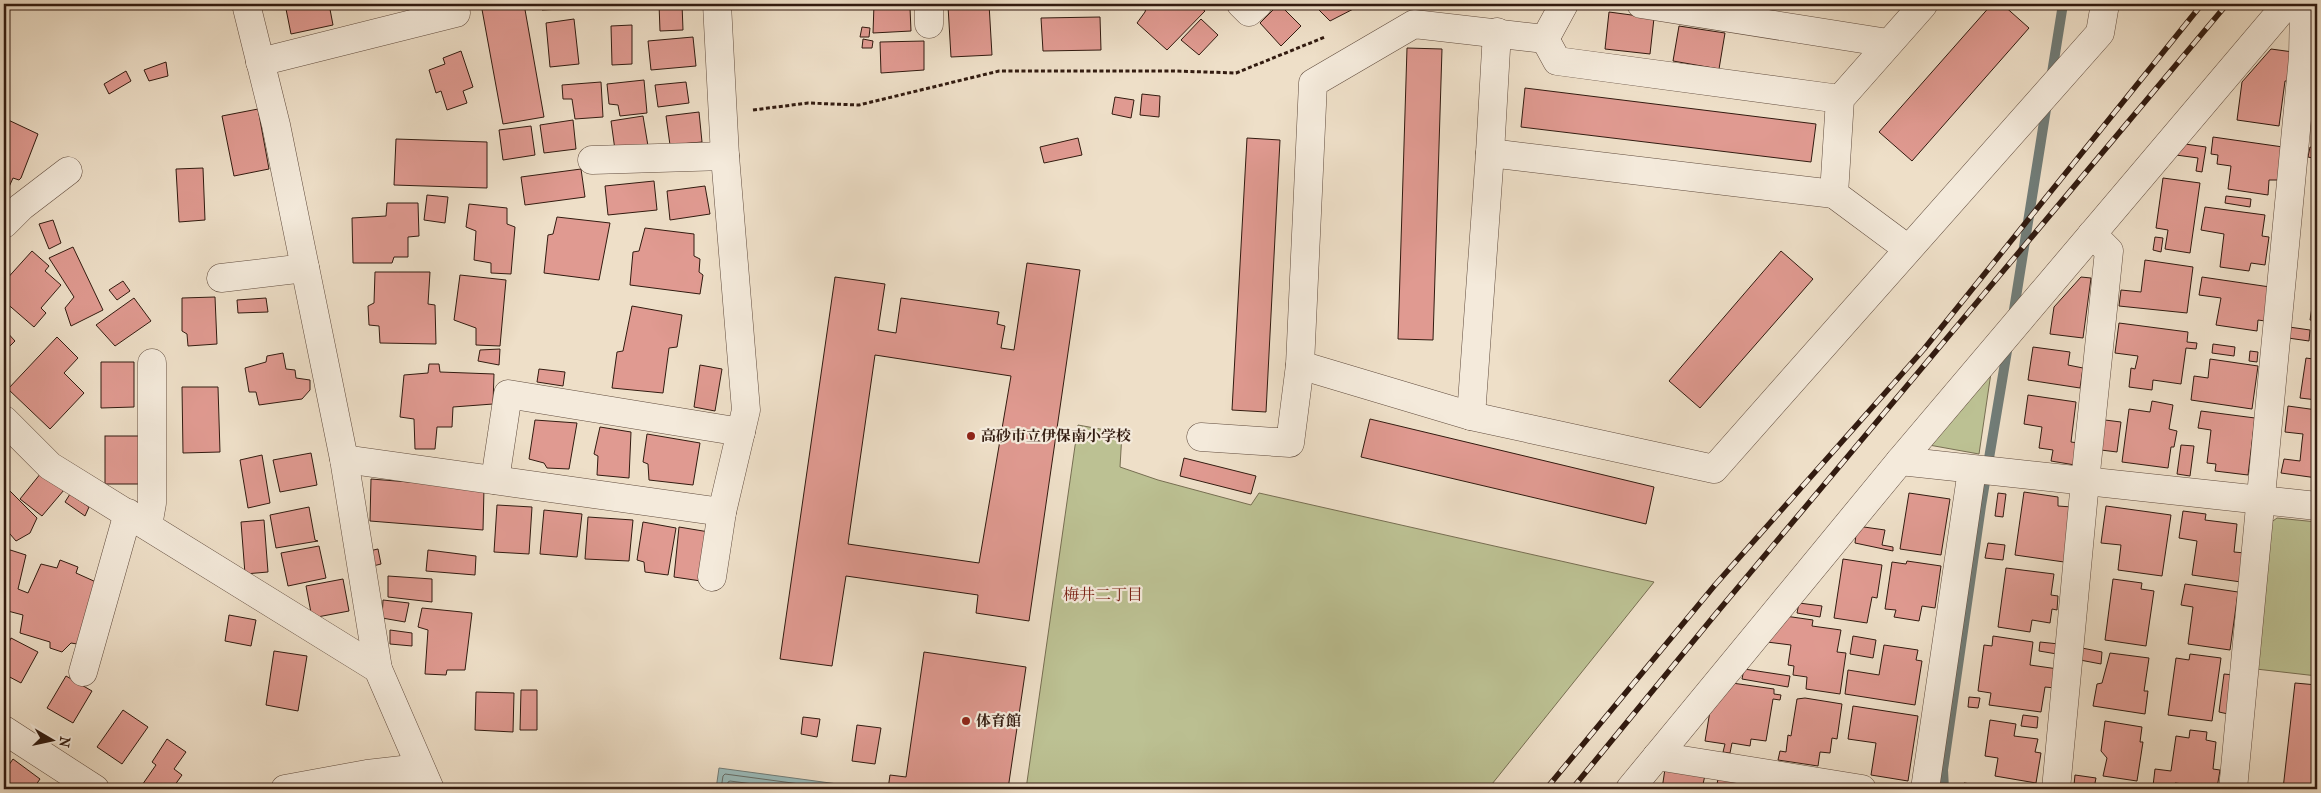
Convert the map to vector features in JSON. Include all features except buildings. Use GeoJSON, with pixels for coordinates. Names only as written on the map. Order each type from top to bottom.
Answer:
{"type":"FeatureCollection","features":[{"type":"Feature","properties":{"kind":"street"},"geometry":{"type":"LineString","coordinates":[[246,4],[276,125],[344,459],[378,669],[425,778],[367,774],[285,789]]}},
{"type":"Feature","properties":{"kind":"street"},"geometry":{"type":"LineString","coordinates":[[712,577],[722,512],[746,410],[725,156],[717,4]]}},
{"type":"Feature","properties":{"kind":"street"},"geometry":{"type":"LineString","coordinates":[[1241,4],[1249,12],[1258,4]]}},
{"type":"Feature","properties":{"kind":"street"},"geometry":{"type":"LineString","coordinates":[[1545,39],[1564,4]]}},
{"type":"Feature","properties":{"kind":"street"},"geometry":{"type":"LineString","coordinates":[[1641,4],[1888,43]]}},
{"type":"Feature","properties":{"kind":"street"},"geometry":{"type":"LineString","coordinates":[[1834,194],[1840,99],[1923,5],[1916,4]]}},
{"type":"Feature","properties":{"kind":"street"},"geometry":{"type":"LineString","coordinates":[[1300,365],[1471,416],[1714,470],[2100,33],[2104,4]]}},
{"type":"Feature","properties":{"kind":"street"},"geometry":{"type":"LineString","coordinates":[[1630,789],[1900,461],[2287,4]]}},
{"type":"Feature","properties":{"kind":"street"},"geometry":{"type":"LineString","coordinates":[[2233,789],[2303,57],[2304,4]]}},
{"type":"Feature","properties":{"kind":"street"},"geometry":{"type":"LineString","coordinates":[[260,62],[456,13]]}},
{"type":"Feature","properties":{"kind":"street"},"geometry":{"type":"LineString","coordinates":[[1201,437],[1290,443],[1300,365],[1313,84],[1414,24],[1545,39]]}},
{"type":"Feature","properties":{"kind":"street"},"geometry":{"type":"LineString","coordinates":[[1471,416],[1497,32]]}},
{"type":"Feature","properties":{"kind":"street"},"geometry":{"type":"LineString","coordinates":[[1545,39],[1557,61],[1840,99]]}},
{"type":"Feature","properties":{"kind":"street"},"geometry":{"type":"LineString","coordinates":[[1490,153],[1834,194],[1908,249]]}},
{"type":"Feature","properties":{"kind":"street"},"geometry":{"type":"LineString","coordinates":[[592,160],[725,156]]}},
{"type":"Feature","properties":{"kind":"street"},"geometry":{"type":"LineString","coordinates":[[4,224],[21,206],[68,172]]}},
{"type":"Feature","properties":{"kind":"street"},"geometry":{"type":"LineString","coordinates":[[2056,789],[2084,482],[2109,251],[2092,234]]}},
{"type":"Feature","properties":{"kind":"street"},"geometry":{"type":"LineString","coordinates":[[220,278],[305,268]]}},
{"type":"Feature","properties":{"kind":"street"},"geometry":{"type":"LineString","coordinates":[[83,672],[138,520],[152,503],[152,363]]}},
{"type":"Feature","properties":{"kind":"street"},"geometry":{"type":"LineString","coordinates":[[495,480],[508,394],[741,432]]}},
{"type":"Feature","properties":{"kind":"street"},"geometry":{"type":"LineString","coordinates":[[4,420],[50,466],[378,669]]}},
{"type":"Feature","properties":{"kind":"street"},"geometry":{"type":"LineString","coordinates":[[344,459],[722,512]]}},
{"type":"Feature","properties":{"kind":"street"},"geometry":{"type":"LineString","coordinates":[[1900,461],[2317,506]]}},
{"type":"Feature","properties":{"kind":"street"},"geometry":{"type":"LineString","coordinates":[[1925,789],[1972,470]]}},
{"type":"Feature","properties":{"kind":"street"},"geometry":{"type":"LineString","coordinates":[[4,730],[86,787]]}},
{"type":"Feature","properties":{"kind":"street"},"geometry":{"type":"LineString","coordinates":[[1657,756],[1862,789]]}},
{"type":"Feature","properties":{"kind":"path"},"geometry":{"type":"LineString","coordinates":[[722,113],[808,103],[859,105],[1000,71],[1174,70],[1236,73],[1334,33]]}},
{"type":"Feature","properties":{"kind":"green space"},"geometry":{"type":"Polygon","coordinates":[[[1992,366],[1979,454],[1929,445],[1992,366]]]}},
{"type":"Feature","properties":{"kind":"green space"},"geometry":{"type":"Polygon","coordinates":[[[1078,425],[1122,433],[1120,467],[1158,480],[1251,505],[1259,493],[1654,582],[1488,789],[1026,789],[1078,425]]]}},
{"type":"Feature","properties":{"kind":"green space"},"geometry":{"type":"Polygon","coordinates":[[[2277,518],[2317,522],[2317,676],[2256,669],[2266,526],[2277,518]]]}},
{"type":"Feature","properties":{"kind":"water"},"geometry":{"type":"Polygon","coordinates":[[[719,768],[845,785],[845,789],[716,789],[719,768]]]}},
{"type":"Feature","properties":{"kind":"waterway"},"geometry":{"type":"LineString","coordinates":[[2051,79],[2063,4]]}},
{"type":"Feature","properties":{"kind":"waterway"},"geometry":{"type":"LineString","coordinates":[[2013,316],[2047,103]]}},
{"type":"Feature","properties":{"kind":"waterway"},"geometry":{"type":"LineString","coordinates":[[1944,789],[1943,770],[1981,506],[2008,345]]}},
{"type":"Feature","properties":{"kind":"railway"},"geometry":{"type":"LineString","coordinates":[[1546,789],[1715,585],[1924,349],[2202,4]]}},
{"type":"Feature","properties":{"kind":"railway"},"geometry":{"type":"LineString","coordinates":[[1572,789],[1714,616],[2227,4]]}},
{"type":"Feature","properties":{"kind":"place","name":"高砂市立伊保南小学校"},"geometry":{"type":"Point","coordinates":[971,436]}},
{"type":"Feature","properties":{"kind":"place","name":"体育館"},"geometry":{"type":"Point","coordinates":[966,721]}},
{"type":"Feature","properties":{"kind":"district","name":"梅井二丁目"},"geometry":{"type":"Point","coordinates":[1103,594]}}]}
